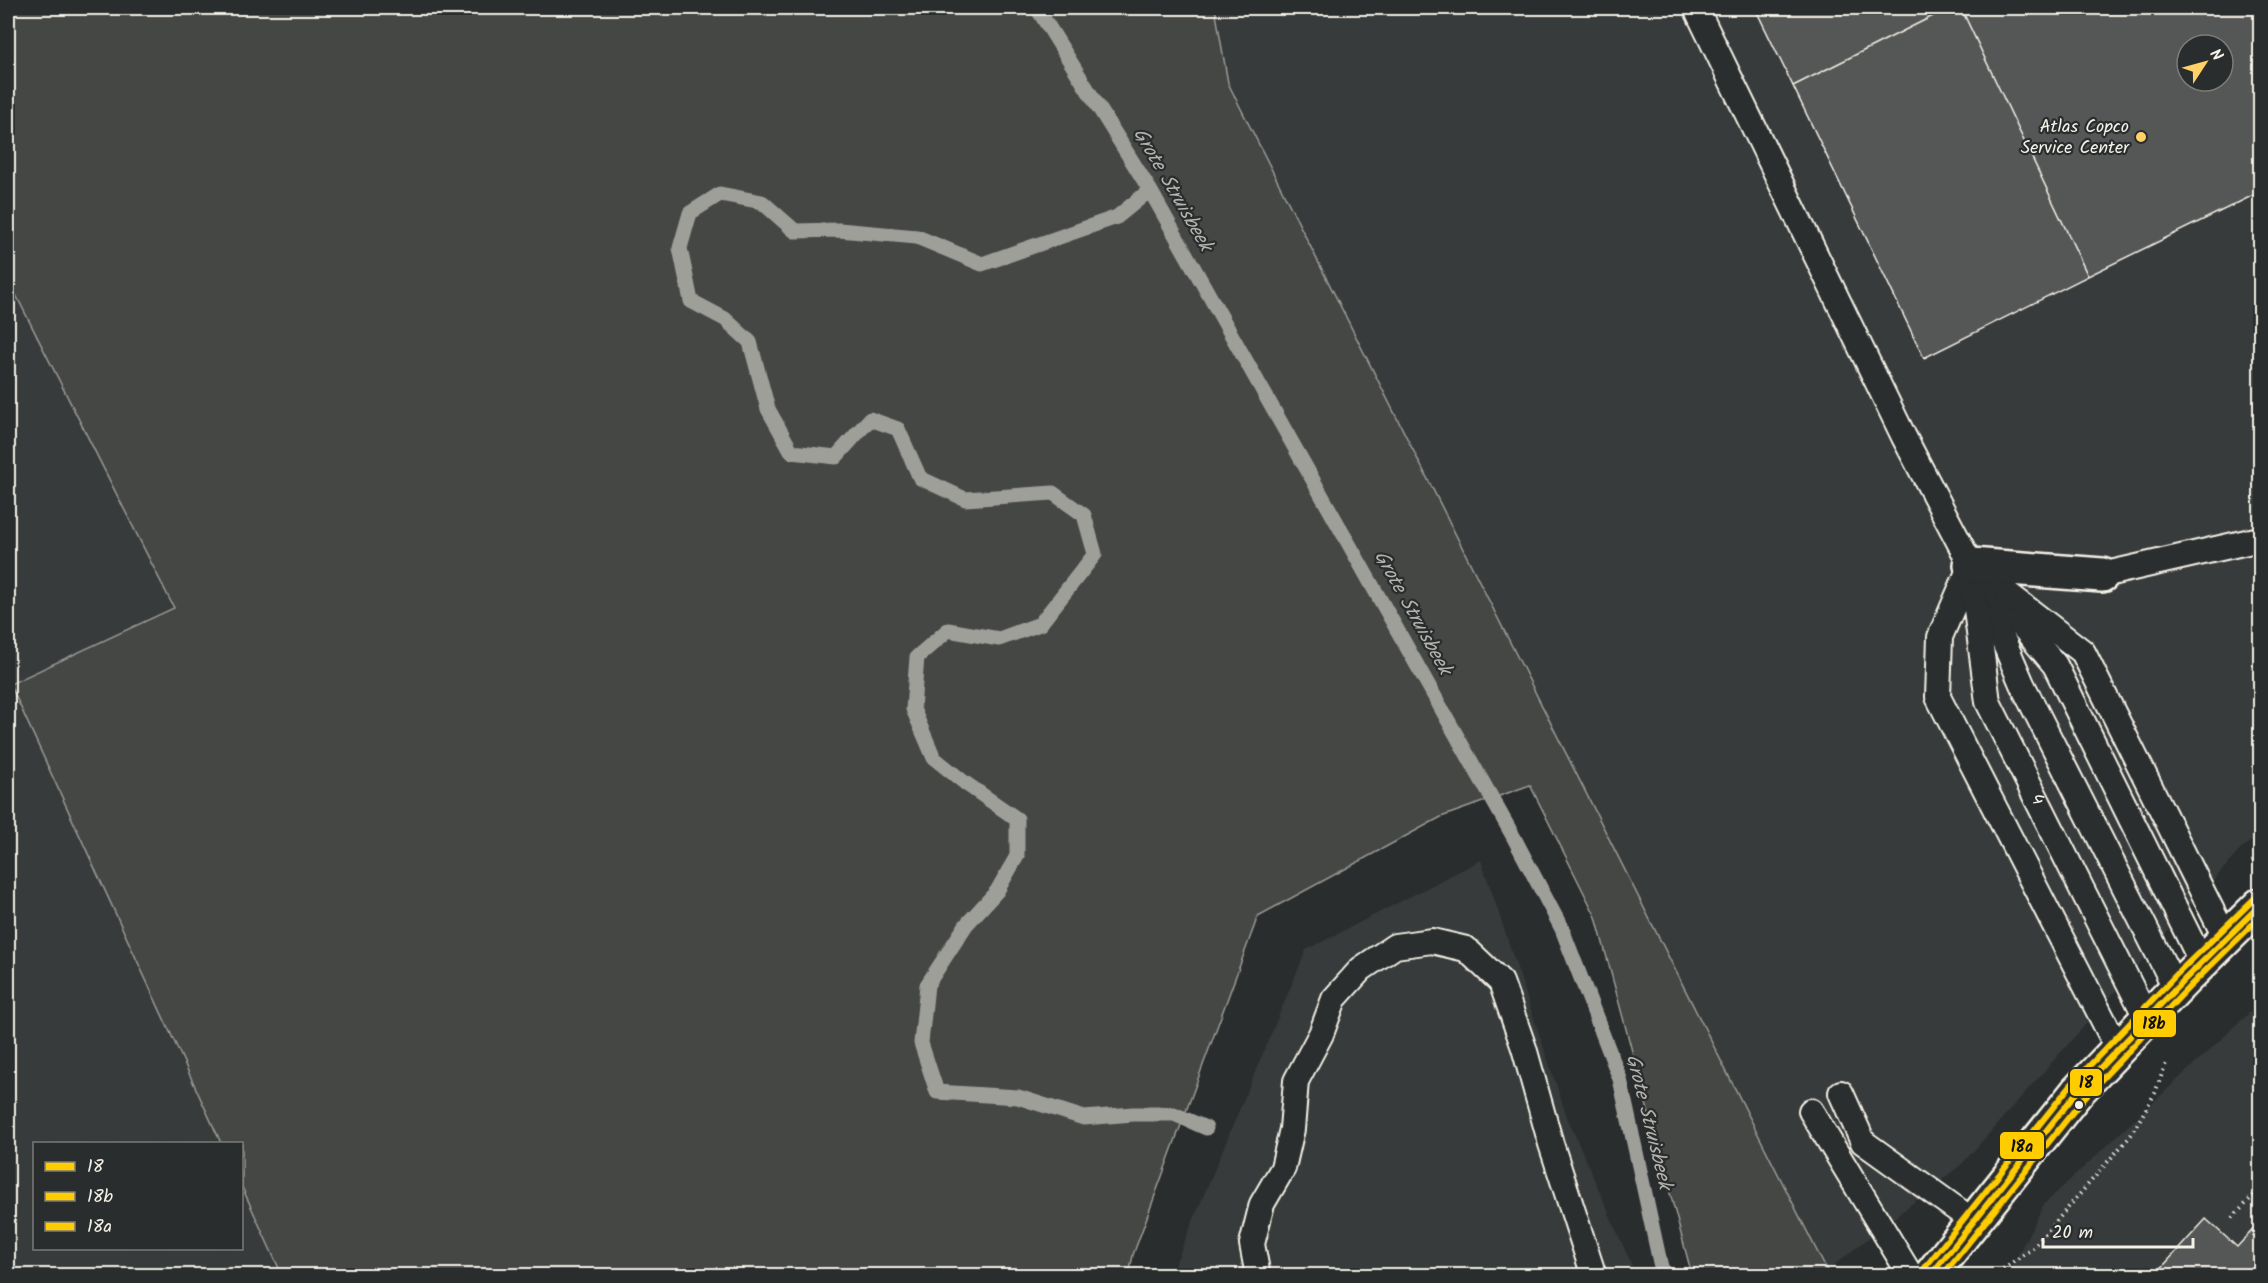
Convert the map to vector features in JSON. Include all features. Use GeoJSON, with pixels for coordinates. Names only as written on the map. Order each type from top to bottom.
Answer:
{"type":"FeatureCollection","features":[{"type":"Feature","properties":{"kind":"street"},"geometry":{"type":"LineString","coordinates":[[1971,565],[2102,575]]}},
{"type":"Feature","properties":{"kind":"street"},"geometry":{"type":"LineString","coordinates":[[1930,1275],[2077,1092],[2176,988],[2260,905]]}},
{"type":"Feature","properties":{"kind":"lane"},"geometry":{"type":"LineString","coordinates":[[1696,8],[1904,437],[1971,565],[2022,684],[2176,988]]}},
{"type":"Feature","properties":{"kind":"lane"},"geometry":{"type":"LineString","coordinates":[[2102,575],[2260,539]]}},
{"type":"Feature","properties":{"kind":"lane"},"geometry":{"type":"LineString","coordinates":[[1971,565],[2083,652],[2226,939]]}},
{"type":"Feature","properties":{"kind":"lane"},"geometry":{"type":"LineString","coordinates":[[1971,565],[2055,665],[2202,963]]}},
{"type":"Feature","properties":{"kind":"lane"},"geometry":{"type":"LineString","coordinates":[[1971,565],[1940,637],[1938,697],[2118,1049]]}},
{"type":"Feature","properties":{"kind":"lane","name":"4"},"geometry":{"type":"LineString","coordinates":[[1971,565],[1988,702],[2147,1018]]}},
{"type":"Feature","properties":{"kind":"lane"},"geometry":{"type":"LineString","coordinates":[[1258,1275],[1252,1244],[1262,1204],[1283,1168],[1292,1129],[1296,1081],[1321,1034],[1334,999],[1361,969],[1395,946],[1432,941],[1466,949],[1501,982],[1524,1048],[1551,1144],[1594,1275]]}},
{"type":"Feature","properties":{"kind":"lane"},"geometry":{"type":"LineString","coordinates":[[1841,1093],[1863,1142],[1973,1221]]}},
{"type":"Feature","properties":{"kind":"lane"},"geometry":{"type":"LineString","coordinates":[[1811,1110],[1911,1275]]}},
{"type":"Feature","properties":{"kind":"path"},"geometry":{"type":"LineString","coordinates":[[1993,1275],[2033,1248],[2131,1135],[2155,1093],[2169,1054]]}},
{"type":"Feature","properties":{"kind":"path"},"geometry":{"type":"LineString","coordinates":[[2232,1218],[2260,1189]]}},
{"type":"Feature","properties":{"kind":"shaded area"},"geometry":{"type":"Polygon","coordinates":[[[8,8],[1215,8],[1228,83],[1827,1271],[1824,1275],[1692,1275],[1596,917],[1530,785],[1441,817],[1258,916],[1133,1255],[1129,1275],[282,1275],[243,1189],[243,1142],[221,1142],[10,684],[174,608],[8,279],[8,8]]]}},
{"type":"Feature","properties":{"kind":"shaded area"},"geometry":{"type":"Polygon","coordinates":[[[1215,8],[2260,8],[2260,834],[2242,848],[1962,1164],[1827,1271],[1228,83],[1215,8]]]}},
{"type":"Feature","properties":{"kind":"shaded area"},"geometry":{"type":"Polygon","coordinates":[[[8,279],[174,608],[10,684],[221,1142],[33,1142],[33,1250],[243,1250],[243,1189],[282,1275],[8,1275],[8,279]]]}},
{"type":"Feature","properties":{"kind":"shaded area"},"geometry":{"type":"Polygon","coordinates":[[[1481,860],[1567,1117],[1636,1275],[1182,1276],[1173,1269],[1306,950],[1481,860]]]}},
{"type":"Feature","properties":{"kind":"shaded area"},"geometry":{"type":"Polygon","coordinates":[[[2260,1003],[2260,1275],[2007,1276],[2044,1204],[2260,1003]]]}},
{"type":"Feature","properties":{"kind":"building"},"geometry":{"type":"Polygon","coordinates":[[[1755,8],[1949,8],[1793,86],[1755,8]]]}},
{"type":"Feature","properties":{"kind":"building"},"geometry":{"type":"Polygon","coordinates":[[[1949,8],[1961,8],[2088,276],[1924,358],[1793,86],[1949,8]]]}},
{"type":"Feature","properties":{"kind":"building","name":"Atlas Copco Service Center"},"geometry":{"type":"Polygon","coordinates":[[[1961,8],[2260,8],[2260,192],[2088,276],[1961,8]]]}},
{"type":"Feature","properties":{"kind":"building"},"geometry":{"type":"Polygon","coordinates":[[[2206,1219],[2237,1247],[2260,1222],[2260,1276],[2154,1276],[2206,1219]]]}},
{"type":"Feature","properties":{"kind":"building"},"geometry":{"type":"Polygon","coordinates":[[[11,1268],[15,1276],[8,1276],[8,1269],[11,1268]]]}},
{"type":"Feature","properties":{"kind":"waterway","name":"Grote Struisbeek"},"geometry":{"type":"LineString","coordinates":[[1037,8],[1150,190],[1513,836],[1562,929],[1620,1079],[1661,1267],[1666,1276]]}},
{"type":"Feature","properties":{"kind":"waterway"},"geometry":{"type":"LineString","coordinates":[[1150,190],[1117,217],[982,264],[917,237],[839,230],[795,231],[762,202],[720,194],[690,213],[680,248],[691,301],[725,319],[750,342],[768,409],[792,452],[836,457],[870,419],[898,429],[920,478],[965,499],[1053,493],[1084,515],[1095,554],[1040,624],[999,639],[948,630],[917,657],[913,709],[934,758],[1017,819],[1017,856],[997,891],[966,925],[927,985],[921,1043],[937,1092],[1018,1097],[1084,1118],[1133,1114],[1174,1114],[1206,1128]]}},
{"type":"Feature","properties":{"kind":"transit line","name":"18a"},"geometry":{"type":"LineString","coordinates":[[1923,1270],[2070,1086],[2177,974],[2254,899]]}},
{"type":"Feature","properties":{"kind":"transit line","name":"18"},"geometry":{"type":"LineString","coordinates":[[1930,1276],[2077,1092],[2184,980],[2260,905]]}},
{"type":"Feature","properties":{"kind":"transit line","name":"18b"},"geometry":{"type":"LineString","coordinates":[[1942,1276],[2084,1098],[2190,986],[2260,917]]}},
{"type":"Feature","properties":{"kind":"place","name":"Atlas Copco Service Center"},"geometry":{"type":"Point","coordinates":[2141,137]}}]}
